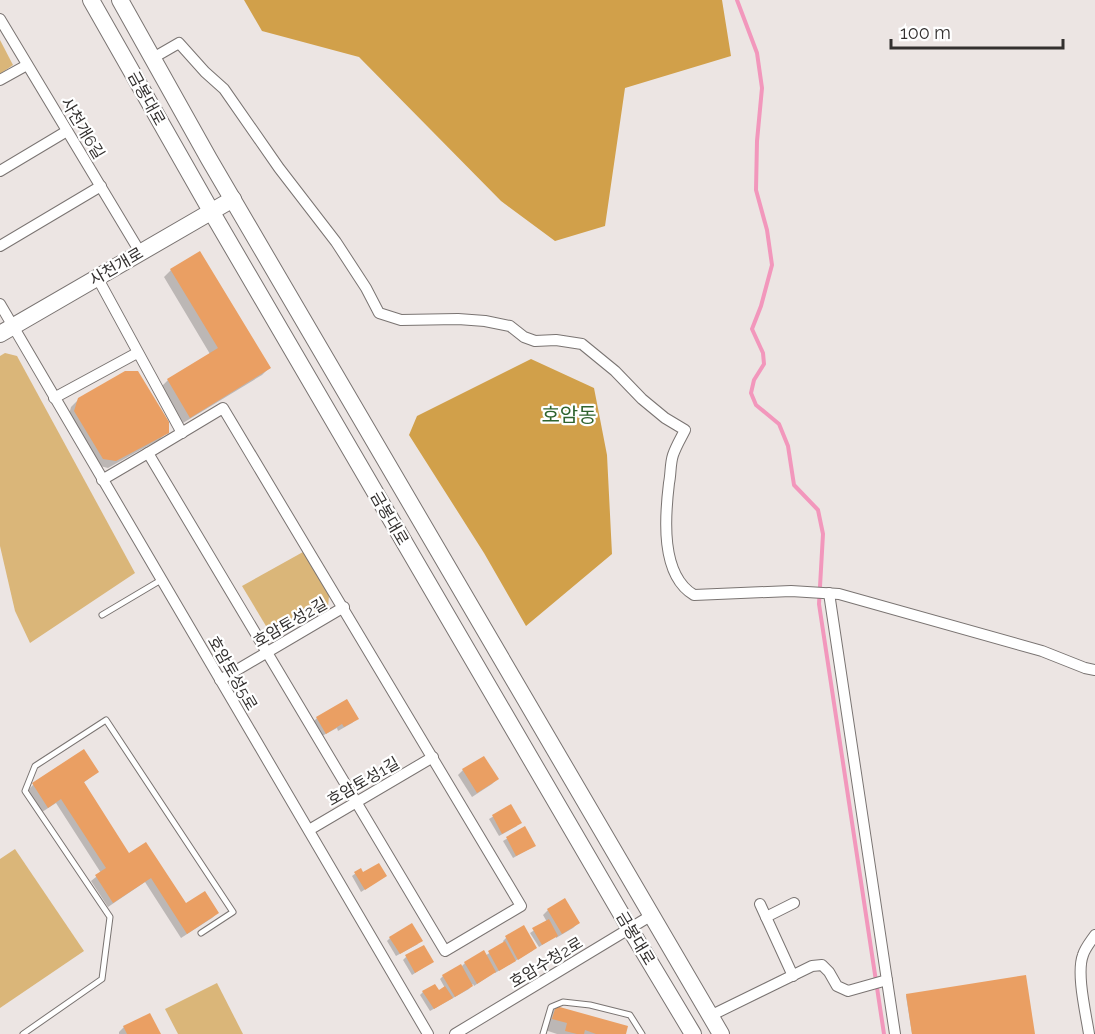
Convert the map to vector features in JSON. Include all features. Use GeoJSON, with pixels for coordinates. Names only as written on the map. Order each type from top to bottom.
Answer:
{"type":"FeatureCollection","features":[{"type":"Feature","properties":{"kind":"street","name":"금봉대로"},"geometry":{"type":"LineString","coordinates":[[91,0],[210,211],[693,1034]]}},
{"type":"Feature","properties":{"kind":"street","name":"금봉대로"},"geometry":{"type":"LineString","coordinates":[[120,0],[233,199],[721,1034]]}},
{"type":"Feature","properties":{"kind":"street","name":"사천개6길"},"geometry":{"type":"LineString","coordinates":[[0,19],[140,252]]}},
{"type":"Feature","properties":{"kind":"street"},"geometry":{"type":"LineString","coordinates":[[153,58],[178,43],[224,89],[279,168],[336,242],[366,288],[378,312],[401,320],[485,321],[510,326],[524,337],[535,341],[556,340],[582,344],[615,371],[665,418],[685,430],[673,456],[667,516],[667,540],[672,568],[685,590],[693,595],[790,591],[839,594],[1042,651],[1095,670]]}},
{"type":"Feature","properties":{"kind":"street"},"geometry":{"type":"LineString","coordinates":[[0,80],[27,64]]}},
{"type":"Feature","properties":{"kind":"street"},"geometry":{"type":"LineString","coordinates":[[0,171],[67,131]]}},
{"type":"Feature","properties":{"kind":"street"},"geometry":{"type":"LineString","coordinates":[[0,246],[100,186]]}},
{"type":"Feature","properties":{"kind":"street","name":"사천개로"},"geometry":{"type":"LineString","coordinates":[[6,331],[233,199]]}},
{"type":"Feature","properties":{"kind":"street"},"geometry":{"type":"LineString","coordinates":[[97,278],[182,432]]}},
{"type":"Feature","properties":{"kind":"street","name":"호암토성5로"},"geometry":{"type":"LineString","coordinates":[[0,304],[6,331],[54,398],[428,1034]]}},
{"type":"Feature","properties":{"kind":"street"},"geometry":{"type":"LineString","coordinates":[[54,398],[137,353]]}},
{"type":"Feature","properties":{"kind":"street"},"geometry":{"type":"LineString","coordinates":[[102,480],[223,408],[521,906],[445,951],[148,453]]}},
{"type":"Feature","properties":{"kind":"street"},"geometry":{"type":"LineString","coordinates":[[829,593],[895,1034]]}},
{"type":"Feature","properties":{"kind":"street","name":"호암토성2길"},"geometry":{"type":"LineString","coordinates":[[220,680],[344,607]]}},
{"type":"Feature","properties":{"kind":"street","name":"호암토성1길"},"geometry":{"type":"LineString","coordinates":[[309,830],[433,757]]}},
{"type":"Feature","properties":{"kind":"street"},"geometry":{"type":"LineString","coordinates":[[766,917],[794,903]]}},
{"type":"Feature","properties":{"kind":"street"},"geometry":{"type":"LineString","coordinates":[[760,904],[793,976]]}},
{"type":"Feature","properties":{"kind":"street","name":"호암수청2로"},"geometry":{"type":"LineString","coordinates":[[456,1034],[652,915]]}},
{"type":"Feature","properties":{"kind":"street"},"geometry":{"type":"LineString","coordinates":[[1089,1034],[1081,980],[1081,964],[1083,953],[1095,935]]}},
{"type":"Feature","properties":{"kind":"street"},"geometry":{"type":"LineString","coordinates":[[710,1016],[812,966],[822,965],[837,986],[848,990],[887,980]]}},
{"type":"Feature","properties":{"kind":"lane"},"geometry":{"type":"LineString","coordinates":[[102,615],[161,580]]}},
{"type":"Feature","properties":{"kind":"lane"},"geometry":{"type":"LineString","coordinates":[[23,1034],[102,979],[110,917],[25,791],[35,766],[106,720],[234,912],[201,933]]}},
{"type":"Feature","properties":{"kind":"lane"},"geometry":{"type":"LineString","coordinates":[[543,1034],[551,1007],[563,1002],[590,1005],[630,1015],[642,1034]]}},
{"type":"Feature","properties":{"kind":"shaded area"},"geometry":{"type":"Polygon","coordinates":[[[244,0],[722,0],[731,56],[625,88],[605,226],[555,241],[501,201],[359,57],[262,31],[244,0]]]}},
{"type":"Feature","properties":{"kind":"shaded area"},"geometry":{"type":"Polygon","coordinates":[[[0,40],[13,65],[0,74],[0,40]]]}},
{"type":"Feature","properties":{"kind":"shaded area"},"geometry":{"type":"Polygon","coordinates":[[[5,353],[17,356],[135,573],[30,643],[15,611],[0,546],[0,356],[5,353]]]}},
{"type":"Feature","properties":{"kind":"shaded area"},"geometry":{"type":"Polygon","coordinates":[[[531,359],[594,388],[607,455],[612,554],[526,626],[484,553],[409,435],[417,416],[531,359]]]}},
{"type":"Feature","properties":{"kind":"shaded area"},"geometry":{"type":"Polygon","coordinates":[[[303,552],[329,595],[328,608],[283,633],[269,631],[242,586],[303,552]]]}},
{"type":"Feature","properties":{"kind":"shaded area"},"geometry":{"type":"Polygon","coordinates":[[[15,849],[84,951],[0,1008],[0,859],[15,849]]]}},
{"type":"Feature","properties":{"kind":"shaded area"},"geometry":{"type":"Polygon","coordinates":[[[217,983],[243,1034],[178,1034],[165,1009],[217,983]]]}},
{"type":"Feature","properties":{"kind":"building"},"geometry":{"type":"Polygon","coordinates":[[[200,251],[271,368],[190,418],[167,379],[218,348],[170,269],[200,251]]]}},
{"type":"Feature","properties":{"kind":"building"},"geometry":{"type":"Polygon","coordinates":[[[125,371],[138,371],[169,422],[169,433],[116,461],[103,459],[74,411],[78,398],[125,371]]]}},
{"type":"Feature","properties":{"kind":"building"},"geometry":{"type":"Polygon","coordinates":[[[347,699],[359,719],[344,727],[342,724],[326,734],[316,717],[347,699]]]}},
{"type":"Feature","properties":{"kind":"building"},"geometry":{"type":"Polygon","coordinates":[[[84,749],[99,772],[84,782],[129,853],[146,842],[186,903],[205,891],[219,913],[187,934],[151,878],[113,903],[95,875],[106,868],[61,799],[48,808],[32,783],[84,749]]]}},
{"type":"Feature","properties":{"kind":"building"},"geometry":{"type":"Polygon","coordinates":[[[484,756],[499,779],[477,793],[462,769],[484,756]]]}},
{"type":"Feature","properties":{"kind":"building"},"geometry":{"type":"Polygon","coordinates":[[[511,804],[522,823],[502,834],[492,815],[511,804]]]}},
{"type":"Feature","properties":{"kind":"building"},"geometry":{"type":"Polygon","coordinates":[[[525,826],[536,846],[516,856],[506,837],[525,826]]]}},
{"type":"Feature","properties":{"kind":"building"},"geometry":{"type":"Polygon","coordinates":[[[379,863],[387,876],[365,890],[354,872],[361,868],[363,872],[379,863]]]}},
{"type":"Feature","properties":{"kind":"building"},"geometry":{"type":"Polygon","coordinates":[[[565,898],[580,923],[562,934],[547,909],[565,898]]]}},
{"type":"Feature","properties":{"kind":"building"},"geometry":{"type":"Polygon","coordinates":[[[549,919],[558,936],[542,945],[532,928],[549,919]]]}},
{"type":"Feature","properties":{"kind":"building"},"geometry":{"type":"Polygon","coordinates":[[[412,923],[423,941],[400,954],[389,937],[412,923]]]}},
{"type":"Feature","properties":{"kind":"building"},"geometry":{"type":"Polygon","coordinates":[[[524,925],[537,948],[518,960],[505,936],[524,925]]]}},
{"type":"Feature","properties":{"kind":"building"},"geometry":{"type":"Polygon","coordinates":[[[505,941],[516,961],[499,971],[488,951],[505,941]]]}},
{"type":"Feature","properties":{"kind":"building"},"geometry":{"type":"Polygon","coordinates":[[[424,945],[434,962],[415,973],[405,955],[424,945]]]}},
{"type":"Feature","properties":{"kind":"building"},"geometry":{"type":"Polygon","coordinates":[[[484,950],[496,972],[477,984],[464,962],[484,950]]]}},
{"type":"Feature","properties":{"kind":"building"},"geometry":{"type":"Polygon","coordinates":[[[461,964],[473,986],[455,997],[442,975],[461,964]]]}},
{"type":"Feature","properties":{"kind":"building"},"geometry":{"type":"Polygon","coordinates":[[[1026,975],[1035,1034],[912,1034],[906,994],[1026,975]]]}},
{"type":"Feature","properties":{"kind":"building"},"geometry":{"type":"Polygon","coordinates":[[[435,984],[439,990],[445,986],[453,998],[434,1009],[422,991],[435,984]]]}},
{"type":"Feature","properties":{"kind":"building"},"geometry":{"type":"Polygon","coordinates":[[[556,1006],[628,1026],[626,1034],[596,1034],[585,1030],[584,1034],[577,1034],[565,1031],[567,1023],[552,1019],[556,1006]]]}},
{"type":"Feature","properties":{"kind":"building"},"geometry":{"type":"Polygon","coordinates":[[[150,1013],[161,1034],[127,1034],[123,1026],[150,1013]]]}},
{"type":"Feature","properties":{"kind":"waterway"},"geometry":{"type":"LineString","coordinates":[[737,0],[757,53],[762,88],[757,141],[756,190],[767,230],[772,265],[752,329],[763,353],[764,364],[754,380],[751,393],[756,405],[779,424],[788,446],[794,485],[818,510],[823,534],[819,604],[884,1034]]}},
{"type":"Feature","properties":{"kind":"district","name":"호암동"},"geometry":{"type":"Point","coordinates":[569,415]}}]}
